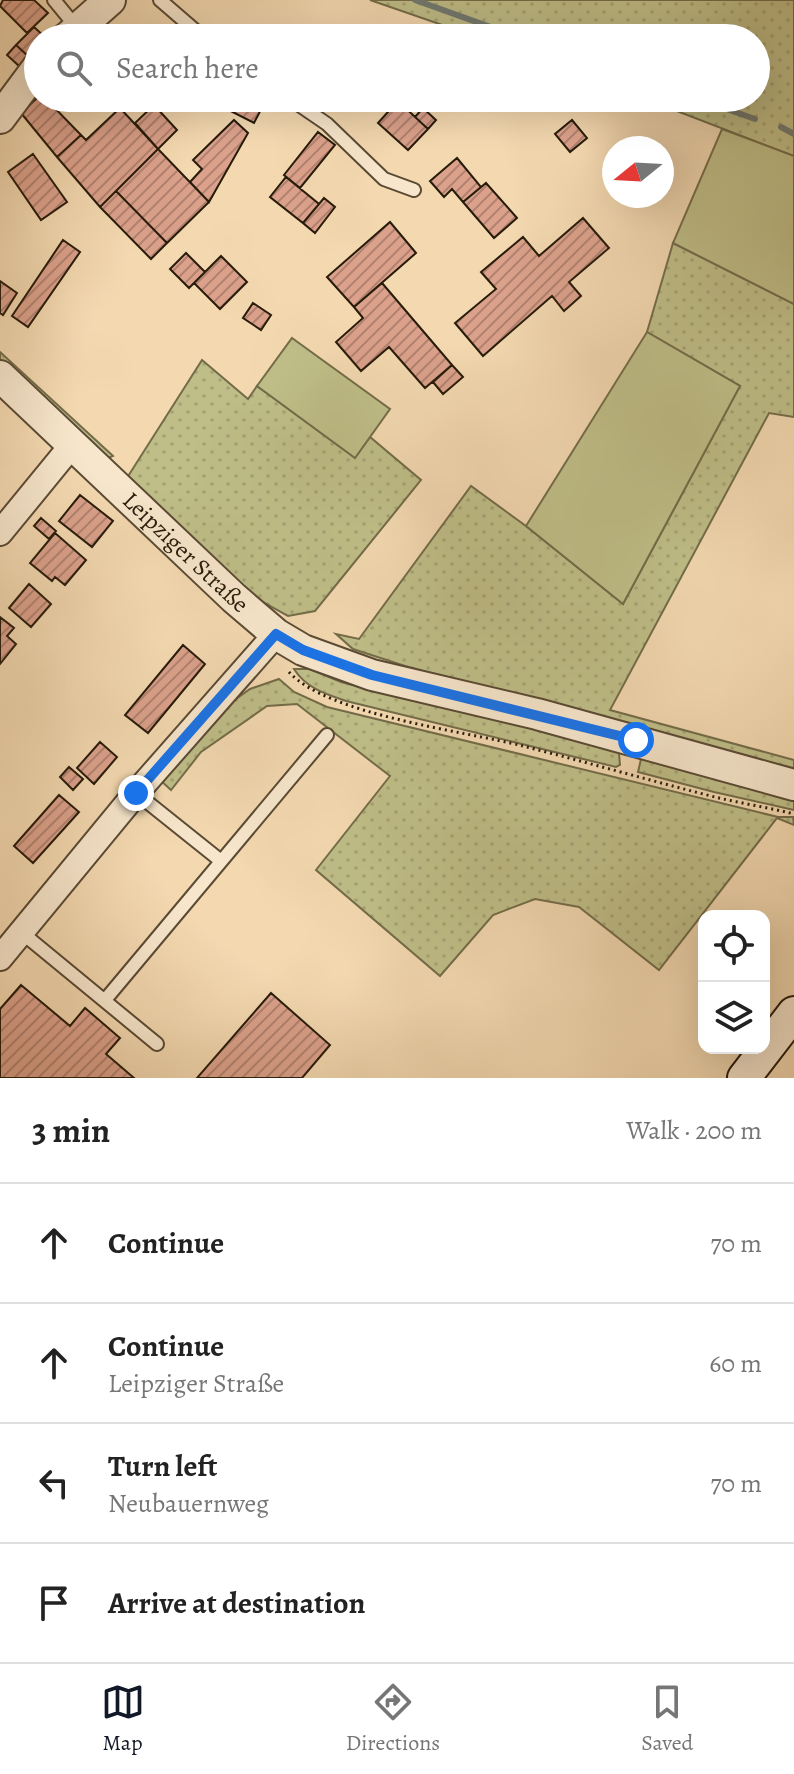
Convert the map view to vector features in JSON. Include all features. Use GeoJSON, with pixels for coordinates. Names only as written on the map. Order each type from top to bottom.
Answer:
{"type":"FeatureCollection","features":[{"type":"Feature","properties":{"kind":"main road"},"geometry":{"type":"LineString","coordinates":[[744,1078],[794,1013]]}},
{"type":"Feature","properties":{"kind":"street"},"geometry":{"type":"LineString","coordinates":[[82,24],[110,0]]}},
{"type":"Feature","properties":{"kind":"street"},"geometry":{"type":"LineString","coordinates":[[0,118],[24,86]]}},
{"type":"Feature","properties":{"kind":"street","name":"Leipziger Straße"},"geometry":{"type":"LineString","coordinates":[[0,376],[234,598],[270,641],[337,664],[622,736],[794,785]]}},
{"type":"Feature","properties":{"kind":"street"},"geometry":{"type":"LineString","coordinates":[[0,533],[72,445]]}},
{"type":"Feature","properties":{"kind":"street"},"geometry":{"type":"LineString","coordinates":[[0,958],[136,793],[270,641]]}},
{"type":"Feature","properties":{"kind":"lane"},"geometry":{"type":"LineString","coordinates":[[54,0],[67,24]]}},
{"type":"Feature","properties":{"kind":"lane"},"geometry":{"type":"LineString","coordinates":[[160,0],[188,24]]}},
{"type":"Feature","properties":{"kind":"lane"},"geometry":{"type":"LineString","coordinates":[[309,112],[327,124],[384,179],[414,190]]}},
{"type":"Feature","properties":{"kind":"lane"},"geometry":{"type":"LineString","coordinates":[[105,1000],[327,735]]}},
{"type":"Feature","properties":{"kind":"lane"},"geometry":{"type":"LineString","coordinates":[[136,793],[221,861]]}},
{"type":"Feature","properties":{"kind":"lane"},"geometry":{"type":"LineString","coordinates":[[21,932],[157,1044]]}},
{"type":"Feature","properties":{"kind":"path"},"geometry":{"type":"LineString","coordinates":[[270,641],[298,682],[332,700],[525,746],[713,797],[794,814]]}},
{"type":"Feature","properties":{"kind":"shaded area"},"geometry":{"type":"Polygon","coordinates":[[[370,0],[794,0],[794,156],[679,112],[770,112],[770,24],[439,24],[370,0]]]}},
{"type":"Feature","properties":{"kind":"shaded area"},"geometry":{"type":"Polygon","coordinates":[[[722,129],[794,156],[794,304],[673,243],[722,129]]]}},
{"type":"Feature","properties":{"kind":"shaded area"},"geometry":{"type":"Polygon","coordinates":[[[673,243],[794,304],[794,417],[769,413],[610,710],[794,760],[794,773],[405,666],[353,649],[336,634],[359,639],[471,486],[623,604],[740,386],[647,332],[673,243]]]}},
{"type":"Feature","properties":{"kind":"shaded area"},"geometry":{"type":"Polygon","coordinates":[[[647,332],[740,386],[623,604],[526,526],[647,332]]]}},
{"type":"Feature","properties":{"kind":"shaded area"},"geometry":{"type":"Polygon","coordinates":[[[292,338],[390,409],[355,458],[257,386],[292,338]]]}},
{"type":"Feature","properties":{"kind":"shaded area"},"geometry":{"type":"Polygon","coordinates":[[[0,352],[113,456],[103,460],[0,364],[0,352]]]}},
{"type":"Feature","properties":{"kind":"shaded area"},"geometry":{"type":"Polygon","coordinates":[[[202,360],[248,399],[257,386],[355,457],[370,437],[421,480],[315,611],[288,616],[250,595],[125,481],[202,360]]]}},
{"type":"Feature","properties":{"kind":"shaded area"},"geometry":{"type":"Polygon","coordinates":[[[294,669],[310,669],[341,682],[396,696],[614,743],[620,765],[616,767],[346,701],[310,686],[294,669]]]}},
{"type":"Feature","properties":{"kind":"shaded area"},"geometry":{"type":"Polygon","coordinates":[[[279,679],[294,692],[327,707],[778,817],[793,817],[794,825],[777,818],[706,910],[698,910],[698,920],[659,970],[579,907],[535,899],[493,915],[440,976],[316,870],[390,776],[297,704],[267,706],[201,752],[171,790],[160,780],[222,709],[250,689],[279,679]]]}},
{"type":"Feature","properties":{"kind":"shaded area"},"geometry":{"type":"Polygon","coordinates":[[[641,759],[794,795],[794,810],[638,772],[641,759]]]}},
{"type":"Feature","properties":{"kind":"building"},"geometry":{"type":"Polygon","coordinates":[[[3,0],[34,0],[48,13],[36,24],[24,24],[24,30],[0,6],[3,0]]]}},
{"type":"Feature","properties":{"kind":"building"},"geometry":{"type":"Polygon","coordinates":[[[24,37],[24,52],[16,45],[24,37]]]}},
{"type":"Feature","properties":{"kind":"building"},"geometry":{"type":"Polygon","coordinates":[[[16,45],[24,52],[24,60],[19,66],[7,55],[16,45]]]}},
{"type":"Feature","properties":{"kind":"building"},"geometry":{"type":"Polygon","coordinates":[[[24,110],[59,112],[81,135],[57,157],[21,113],[24,110]]]}},
{"type":"Feature","properties":{"kind":"building"},"geometry":{"type":"Polygon","coordinates":[[[116,112],[124,112],[158,149],[100,207],[57,157],[81,135],[86,140],[116,112]]]}},
{"type":"Feature","properties":{"kind":"building"},"geometry":{"type":"Polygon","coordinates":[[[147,112],[160,112],[177,130],[158,149],[135,123],[147,112]]]}},
{"type":"Feature","properties":{"kind":"building"},"geometry":{"type":"Polygon","coordinates":[[[233,112],[260,112],[254,123],[233,112]]]}},
{"type":"Feature","properties":{"kind":"building"},"geometry":{"type":"Polygon","coordinates":[[[388,112],[410,112],[428,129],[408,150],[378,123],[388,112]]]}},
{"type":"Feature","properties":{"kind":"building"},"geometry":{"type":"Polygon","coordinates":[[[419,112],[427,112],[436,120],[428,129],[415,117],[419,112]]]}},
{"type":"Feature","properties":{"kind":"building"},"geometry":{"type":"Polygon","coordinates":[[[234,120],[248,133],[209,202],[190,182],[202,169],[193,160],[234,120]]]}},
{"type":"Feature","properties":{"kind":"building"},"geometry":{"type":"Polygon","coordinates":[[[572,120],[587,138],[570,152],[555,134],[572,120]]]}},
{"type":"Feature","properties":{"kind":"building"},"geometry":{"type":"Polygon","coordinates":[[[318,132],[335,145],[300,188],[284,175],[318,132]]]}},
{"type":"Feature","properties":{"kind":"building"},"geometry":{"type":"Polygon","coordinates":[[[158,149],[209,202],[167,243],[116,191],[158,149]]]}},
{"type":"Feature","properties":{"kind":"building"},"geometry":{"type":"Polygon","coordinates":[[[33,154],[67,202],[41,220],[8,172],[33,154]]]}},
{"type":"Feature","properties":{"kind":"building"},"geometry":{"type":"Polygon","coordinates":[[[457,158],[481,187],[463,202],[452,189],[444,197],[430,181],[457,158]]]}},
{"type":"Feature","properties":{"kind":"building"},"geometry":{"type":"Polygon","coordinates":[[[286,177],[319,204],[303,223],[270,197],[286,177]]]}},
{"type":"Feature","properties":{"kind":"building"},"geometry":{"type":"Polygon","coordinates":[[[486,183],[517,218],[494,238],[463,202],[486,183]]]}},
{"type":"Feature","properties":{"kind":"building"},"geometry":{"type":"Polygon","coordinates":[[[116,191],[167,243],[151,259],[100,207],[116,191]]]}},
{"type":"Feature","properties":{"kind":"building"},"geometry":{"type":"Polygon","coordinates":[[[324,198],[335,207],[315,233],[303,223],[324,198]]]}},
{"type":"Feature","properties":{"kind":"building"},"geometry":{"type":"Polygon","coordinates":[[[583,218],[609,248],[569,282],[581,296],[564,311],[552,296],[483,356],[455,323],[496,289],[481,272],[523,237],[539,256],[583,218]]]}},
{"type":"Feature","properties":{"kind":"building"},"geometry":{"type":"Polygon","coordinates":[[[390,222],[416,253],[354,307],[327,277],[390,222]]]}},
{"type":"Feature","properties":{"kind":"building"},"geometry":{"type":"Polygon","coordinates":[[[63,240],[80,252],[28,327],[12,316],[63,240]]]}},
{"type":"Feature","properties":{"kind":"building"},"geometry":{"type":"Polygon","coordinates":[[[186,253],[205,272],[189,288],[170,269],[186,253]]]}},
{"type":"Feature","properties":{"kind":"building"},"geometry":{"type":"Polygon","coordinates":[[[221,256],[247,282],[220,309],[194,283],[221,256]]]}},
{"type":"Feature","properties":{"kind":"building"},"geometry":{"type":"Polygon","coordinates":[[[0,281],[17,293],[3,315],[0,313],[0,281]]]}},
{"type":"Feature","properties":{"kind":"building"},"geometry":{"type":"Polygon","coordinates":[[[382,283],[452,365],[425,388],[389,347],[361,371],[336,342],[363,318],[354,307],[382,283]]]}},
{"type":"Feature","properties":{"kind":"building"},"geometry":{"type":"Polygon","coordinates":[[[253,303],[271,315],[261,330],[243,318],[253,303]]]}},
{"type":"Feature","properties":{"kind":"building"},"geometry":{"type":"Polygon","coordinates":[[[452,365],[463,377],[443,394],[433,382],[452,365]]]}},
{"type":"Feature","properties":{"kind":"building"},"geometry":{"type":"Polygon","coordinates":[[[80,495],[113,521],[92,547],[59,521],[80,495]]]}},
{"type":"Feature","properties":{"kind":"building"},"geometry":{"type":"Polygon","coordinates":[[[41,518],[56,531],[49,539],[34,526],[41,518]]]}},
{"type":"Feature","properties":{"kind":"building"},"geometry":{"type":"Polygon","coordinates":[[[55,533],[86,560],[65,585],[55,577],[52,581],[30,563],[55,533]]]}},
{"type":"Feature","properties":{"kind":"building"},"geometry":{"type":"Polygon","coordinates":[[[29,584],[51,604],[31,627],[9,608],[29,584]]]}},
{"type":"Feature","properties":{"kind":"building"},"geometry":{"type":"Polygon","coordinates":[[[0,617],[14,628],[7,636],[16,644],[0,664],[0,617]]]}},
{"type":"Feature","properties":{"kind":"building"},"geometry":{"type":"Polygon","coordinates":[[[183,645],[205,664],[148,733],[125,715],[183,645]]]}},
{"type":"Feature","properties":{"kind":"building"},"geometry":{"type":"Polygon","coordinates":[[[100,742],[117,757],[94,784],[77,768],[100,742]]]}},
{"type":"Feature","properties":{"kind":"building"},"geometry":{"type":"Polygon","coordinates":[[[69,767],[83,779],[73,790],[60,777],[69,767]]]}},
{"type":"Feature","properties":{"kind":"building"},"geometry":{"type":"Polygon","coordinates":[[[59,795],[79,812],[33,863],[14,846],[59,795]]]}},
{"type":"Feature","properties":{"kind":"building"},"geometry":{"type":"Polygon","coordinates":[[[21,985],[70,1026],[85,1008],[120,1038],[106,1054],[134,1078],[0,1078],[0,1009],[21,985]]]}},
{"type":"Feature","properties":{"kind":"building"},"geometry":{"type":"Polygon","coordinates":[[[271,993],[330,1045],[302,1078],[197,1078],[271,993]]]}},
{"type":"Feature","properties":{"kind":"waterway"},"geometry":{"type":"LineString","coordinates":[[415,0],[482,24]]}},
{"type":"Feature","properties":{"kind":"waterway"},"geometry":{"type":"LineString","coordinates":[[735,112],[755,119]]}},
{"type":"Feature","properties":{"kind":"waterway"},"geometry":{"type":"LineString","coordinates":[[781,127],[794,134]]}},
{"type":"Feature","properties":{"kind":"route"},"geometry":{"type":"LineString","coordinates":[[136,793],[276,634],[303,650],[372,675],[636,740]]}}]}
